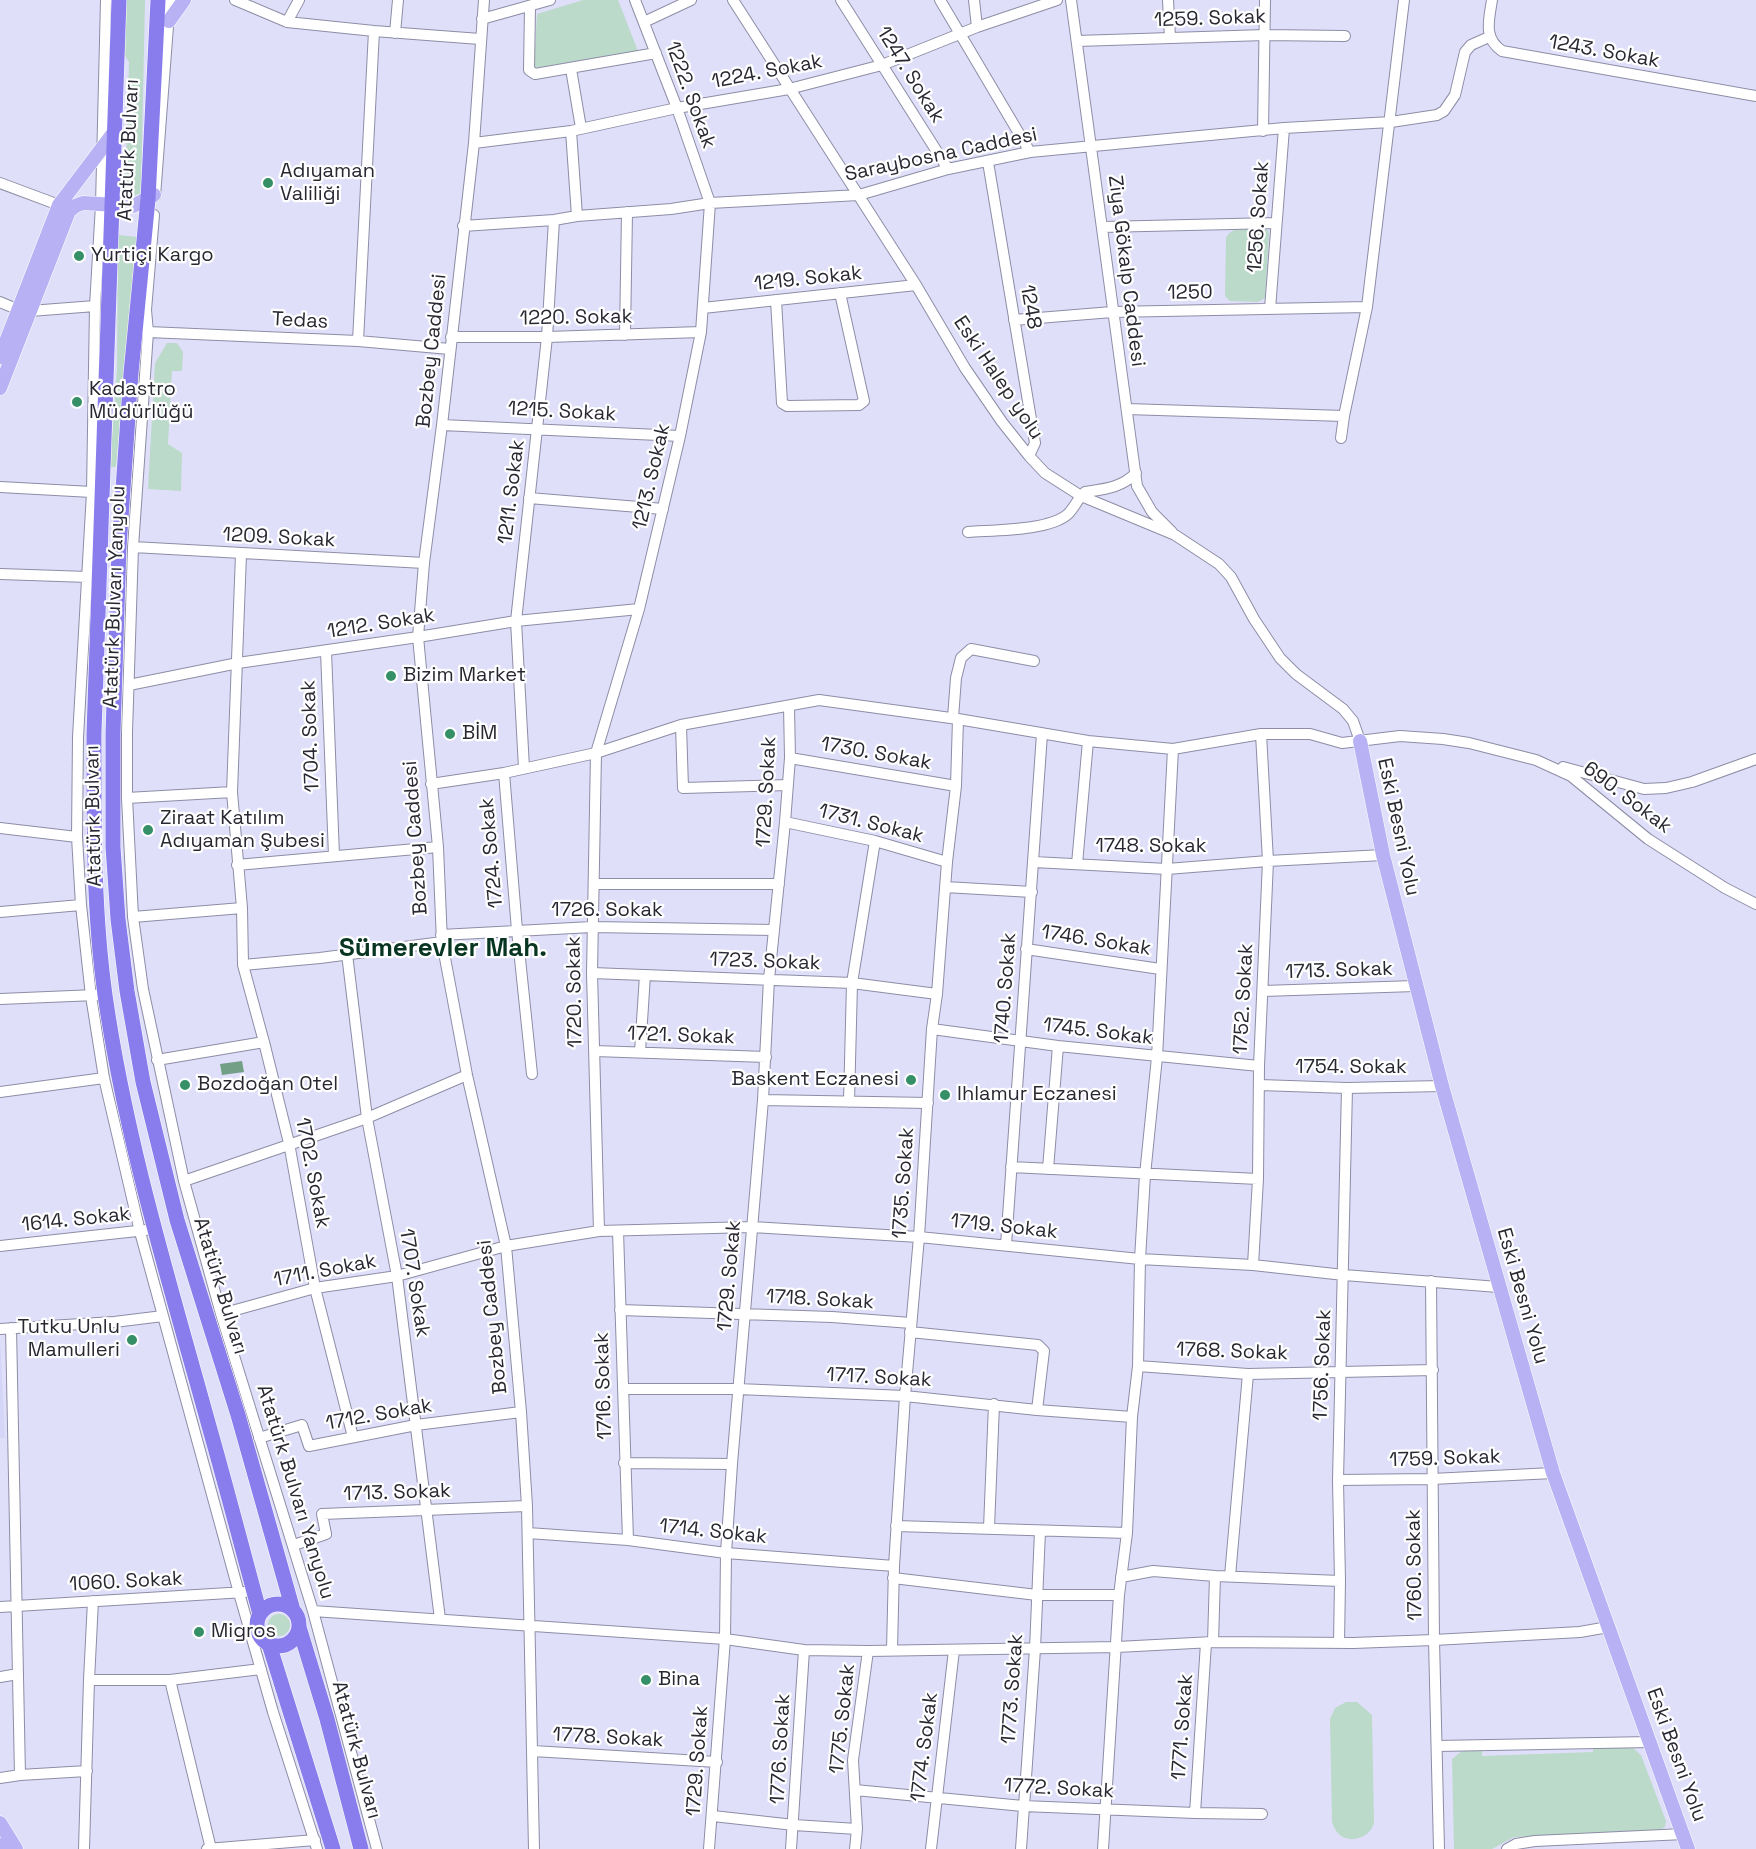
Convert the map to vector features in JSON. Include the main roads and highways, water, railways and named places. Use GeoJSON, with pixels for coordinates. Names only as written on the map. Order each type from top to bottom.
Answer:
{"type":"FeatureCollection","features":[{"type":"Feature","properties":{"kind":"highway","name":"Atatürk Bulvarı"},"geometry":{"type":"LineString","coordinates":[[119,0],[115,131],[106,205],[99,637],[94,734],[93,849],[98,995],[121,1088],[147,1230],[246,1592],[260,1614]]}},
{"type":"Feature","properties":{"kind":"highway","name":"Atatürk Bulvarı"},"geometry":{"type":"LineString","coordinates":[[158,0],[152,197],[131,373],[119,547],[112,733],[113,847],[118,919],[127,991],[143,1082],[177,1220],[237,1415],[293,1610]]}},
{"type":"Feature","properties":{"kind":"highway"},"geometry":{"type":"LineString","coordinates":[[273,1605],[284,1605],[293,1610],[299,1621],[294,1640],[282,1646],[269,1644],[262,1638],[257,1622],[260,1614],[273,1605]]}},
{"type":"Feature","properties":{"kind":"highway","name":"Atatürk Bulvarı"},"geometry":{"type":"LineString","coordinates":[[299,1627],[327,1719],[361,1849]]}},
{"type":"Feature","properties":{"kind":"highway"},"geometry":{"type":"LineString","coordinates":[[269,1644],[333,1849]]}},
{"type":"Feature","properties":{"kind":"main road"},"geometry":{"type":"LineString","coordinates":[[169,21],[184,0]]}},
{"type":"Feature","properties":{"kind":"main road"},"geometry":{"type":"LineString","coordinates":[[0,388],[59,205],[115,131]]}},
{"type":"Feature","properties":{"kind":"main road"},"geometry":{"type":"LineString","coordinates":[[0,357],[25,311],[69,211],[81,204],[133,206],[152,197]]}},
{"type":"Feature","properties":{"kind":"main road","name":"Eski Besni Yolu"},"geometry":{"type":"LineString","coordinates":[[1360,741],[1383,855],[1415,986],[1498,1287],[1553,1473],[1688,1849]]}},
{"type":"Feature","properties":{"kind":"main road"},"geometry":{"type":"LineString","coordinates":[[0,1823],[16,1849]]}},
{"type":"Feature","properties":{"kind":"main road"},"geometry":{"type":"LineString","coordinates":[[0,1845],[2,1849]]}},
{"type":"Feature","properties":{"kind":"place","name":"Adıyaman Valiliği"},"geometry":{"type":"Point","coordinates":[268,183]}},
{"type":"Feature","properties":{"kind":"place","name":"Yurtiçi Kargo"},"geometry":{"type":"Point","coordinates":[79,256]}},
{"type":"Feature","properties":{"kind":"place","name":"Kadastro Müdürlüğü"},"geometry":{"type":"Point","coordinates":[77,402]}},
{"type":"Feature","properties":{"kind":"place","name":"Bizim Market"},"geometry":{"type":"Point","coordinates":[391,676]}},
{"type":"Feature","properties":{"kind":"place","name":"BİM"},"geometry":{"type":"Point","coordinates":[450,734]}},
{"type":"Feature","properties":{"kind":"place","name":"Ziraat Katılım Adıyaman Şubesi"},"geometry":{"type":"Point","coordinates":[148,830]}},
{"type":"Feature","properties":{"kind":"place","name":"Baskent Eczanesi"},"geometry":{"type":"Point","coordinates":[911,1080]}},
{"type":"Feature","properties":{"kind":"place","name":"Bozdoğan Otel"},"geometry":{"type":"Point","coordinates":[185,1085]}},
{"type":"Feature","properties":{"kind":"place","name":"Ihlamur Eczanesi"},"geometry":{"type":"Point","coordinates":[945,1095]}},
{"type":"Feature","properties":{"kind":"place","name":"Tutku Unlu Mamulleri"},"geometry":{"type":"Point","coordinates":[132,1340]}},
{"type":"Feature","properties":{"kind":"place","name":"Migros"},"geometry":{"type":"Point","coordinates":[199,1632]}},
{"type":"Feature","properties":{"kind":"place","name":"Bina"},"geometry":{"type":"Point","coordinates":[646,1680]}},
{"type":"Feature","properties":{"kind":"district","name":"Sümerevler Mah."},"geometry":{"type":"Point","coordinates":[443,949]}}]}
